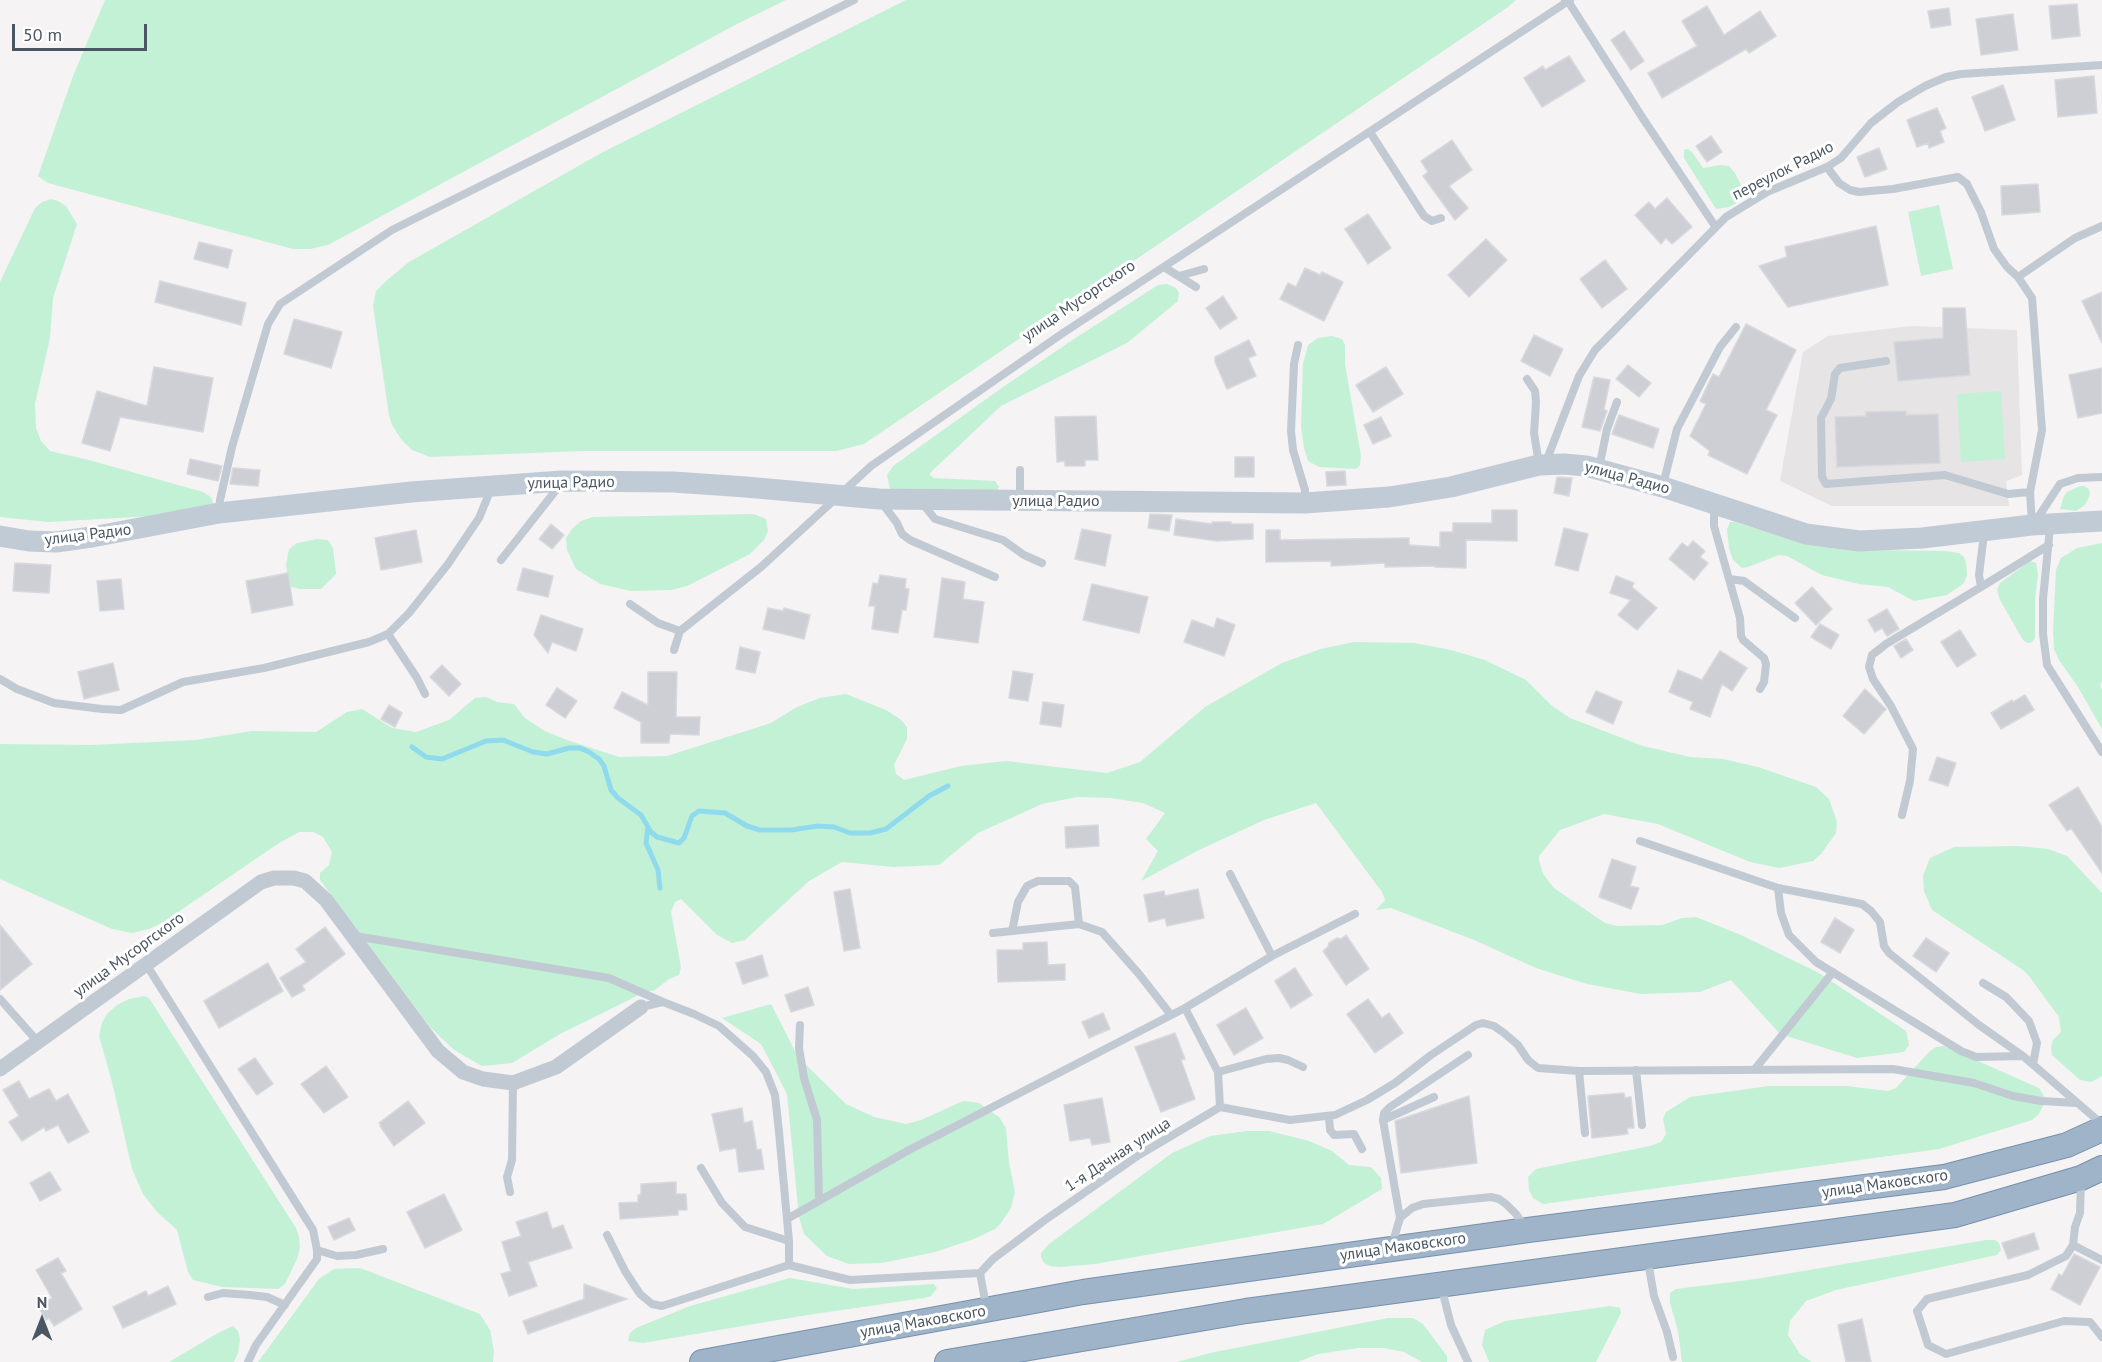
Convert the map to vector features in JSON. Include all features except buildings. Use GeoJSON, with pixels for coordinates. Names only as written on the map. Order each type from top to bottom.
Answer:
{"type":"FeatureCollection","features":[{"type":"Feature","properties":{"kind":"highway","name":"улица Маковского"},"geometry":{"type":"LineString","coordinates":[[702,1362],[1083,1292],[1528,1230],[1944,1177],[2067,1145],[2102,1129]]}},
{"type":"Feature","properties":{"kind":"highway"},"geometry":{"type":"LineString","coordinates":[[947,1362],[1023,1355],[1246,1311],[1956,1215],[2091,1173]]}},
{"type":"Feature","properties":{"kind":"main road","name":"улица Радио"},"geometry":{"type":"LineString","coordinates":[[0,536],[29,541],[56,542],[219,513],[493,485],[562,481],[673,482],[879,499],[1305,503],[1389,498],[1450,487],[1542,465],[1564,464],[1586,466],[1663,487],[1806,534],[1859,541],[1984,532],[2044,532],[2102,519]]}},
{"type":"Feature","properties":{"kind":"street","name":"улица Мусоргского"},"geometry":{"type":"LineString","coordinates":[[0,1069],[261,882],[274,878],[305,881],[326,900],[353,935]]}},
{"type":"Feature","properties":{"kind":"street"},"geometry":{"type":"LineString","coordinates":[[353,935],[438,1051],[463,1072],[483,1079],[513,1083],[556,1067],[641,1007]]}},
{"type":"Feature","properties":{"kind":"lane"},"geometry":{"type":"LineString","coordinates":[[219,513],[232,447],[268,324],[280,304],[392,230],[854,0]]}},
{"type":"Feature","properties":{"kind":"lane"},"geometry":{"type":"LineString","coordinates":[[1568,0],[1715,226]]}},
{"type":"Feature","properties":{"kind":"lane","name":"улица Мусоргского"},"geometry":{"type":"LineString","coordinates":[[680,631],[761,567],[871,466],[1063,333],[1568,0]]}},
{"type":"Feature","properties":{"kind":"lane","name":"переулок Радио"},"geometry":{"type":"LineString","coordinates":[[1542,465],[1579,376],[1595,350],[1726,217],[1767,192],[1827,167],[1848,152],[1871,123],[1916,92],[1946,77],[1961,74],[2102,65]]}},
{"type":"Feature","properties":{"kind":"lane"},"geometry":{"type":"LineString","coordinates":[[1370,132],[1425,216],[1432,220],[1441,218]]}},
{"type":"Feature","properties":{"kind":"lane"},"geometry":{"type":"LineString","coordinates":[[1827,167],[1839,183],[1850,190],[1859,192],[1893,189],[1958,177],[1967,184],[1981,212],[1994,249],[2007,267],[2018,277],[2032,298],[2042,430],[2030,492],[2044,532]]}},
{"type":"Feature","properties":{"kind":"lane"},"geometry":{"type":"LineString","coordinates":[[2018,277],[2075,238],[2102,226]]}},
{"type":"Feature","properties":{"kind":"lane"},"geometry":{"type":"LineString","coordinates":[[1164,267],[1196,286]]}},
{"type":"Feature","properties":{"kind":"lane"},"geometry":{"type":"LineString","coordinates":[[1179,276],[1204,269]]}},
{"type":"Feature","properties":{"kind":"lane"},"geometry":{"type":"LineString","coordinates":[[1663,487],[1677,429],[1720,347],[1736,327]]}},
{"type":"Feature","properties":{"kind":"lane"},"geometry":{"type":"LineString","coordinates":[[1298,345],[1294,364],[1291,430],[1293,450],[1305,490],[1305,503]]}},
{"type":"Feature","properties":{"kind":"lane"},"geometry":{"type":"LineString","coordinates":[[1886,361],[1840,368],[1835,374],[1831,399],[1821,418],[1822,477],[1826,484],[1946,475],[2007,494],[2030,492]]}},
{"type":"Feature","properties":{"kind":"lane"},"geometry":{"type":"LineString","coordinates":[[1527,379],[1535,391],[1534,433],[1542,465]]}},
{"type":"Feature","properties":{"kind":"lane"},"geometry":{"type":"LineString","coordinates":[[1598,469],[1607,429],[1617,402]]}},
{"type":"Feature","properties":{"kind":"lane"},"geometry":{"type":"LineString","coordinates":[[1020,470],[1020,501]]}},
{"type":"Feature","properties":{"kind":"lane"},"geometry":{"type":"LineString","coordinates":[[2102,477],[2078,478],[2060,484],[2043,513],[2043,634],[2047,665],[2102,752]]}},
{"type":"Feature","properties":{"kind":"lane"},"geometry":{"type":"LineString","coordinates":[[501,560],[562,481]]}},
{"type":"Feature","properties":{"kind":"lane"},"geometry":{"type":"LineString","coordinates":[[0,679],[17,689],[54,703],[121,710],[183,682],[333,652],[369,642],[388,634],[410,613],[448,564],[479,518],[493,485]]}},
{"type":"Feature","properties":{"kind":"lane"},"geometry":{"type":"LineString","coordinates":[[879,499],[897,523],[902,534],[910,540],[995,577]]}},
{"type":"Feature","properties":{"kind":"lane"},"geometry":{"type":"LineString","coordinates":[[919,499],[935,519],[1004,540],[1024,555],[1042,563]]}},
{"type":"Feature","properties":{"kind":"lane"},"geometry":{"type":"LineString","coordinates":[[1714,504],[1714,526],[1740,618],[1741,636],[1764,658],[1766,664],[1761,689]]}},
{"type":"Feature","properties":{"kind":"lane"},"geometry":{"type":"LineString","coordinates":[[1981,586],[1979,575],[1984,532]]}},
{"type":"Feature","properties":{"kind":"lane"},"geometry":{"type":"LineString","coordinates":[[1902,815],[1910,781],[1913,749],[1891,706],[1873,680],[1869,667],[1872,655],[1886,644],[1981,586],[2044,532]]}},
{"type":"Feature","properties":{"kind":"lane"},"geometry":{"type":"LineString","coordinates":[[1730,579],[1744,581],[1795,618]]}},
{"type":"Feature","properties":{"kind":"lane"},"geometry":{"type":"LineString","coordinates":[[630,604],[658,623],[680,631],[674,650]]}},
{"type":"Feature","properties":{"kind":"lane"},"geometry":{"type":"LineString","coordinates":[[388,634],[425,694]]}},
{"type":"Feature","properties":{"kind":"lane"},"geometry":{"type":"LineString","coordinates":[[1641,841],[1778,888],[1862,904],[1880,922],[1884,946],[1889,953],[1979,1025],[2024,1056],[2102,1124]]}},
{"type":"Feature","properties":{"kind":"lane"},"geometry":{"type":"LineString","coordinates":[[1230,874],[1272,956]]}},
{"type":"Feature","properties":{"kind":"lane"},"geometry":{"type":"LineString","coordinates":[[1012,931],[1018,902],[1027,886],[1038,881],[1069,881],[1075,887],[1079,924]]}},
{"type":"Feature","properties":{"kind":"lane"},"geometry":{"type":"LineString","coordinates":[[1778,888],[1781,913],[1789,935],[1816,962],[1961,1052],[1976,1057],[2024,1056]]}},
{"type":"Feature","properties":{"kind":"lane"},"geometry":{"type":"LineString","coordinates":[[787,1219],[909,1150],[1185,1008],[1272,956],[1355,914]]}},
{"type":"Feature","properties":{"kind":"lane"},"geometry":{"type":"LineString","coordinates":[[993,933],[1079,924],[1102,932],[1171,1015]]}},
{"type":"Feature","properties":{"kind":"lane"},"geometry":{"type":"LineString","coordinates":[[353,935],[609,978],[719,1026],[753,1056],[766,1072],[775,1095],[789,1241],[789,1265]]}},
{"type":"Feature","properties":{"kind":"lane"},"geometry":{"type":"LineString","coordinates":[[146,964],[313,1230],[317,1259],[256,1345],[248,1362]]}},
{"type":"Feature","properties":{"kind":"lane"},"geometry":{"type":"LineString","coordinates":[[1755,1069],[1833,972]]}},
{"type":"Feature","properties":{"kind":"lane"},"geometry":{"type":"LineString","coordinates":[[1983,983],[2006,997],[2029,1021],[2037,1043],[2033,1064]]}},
{"type":"Feature","properties":{"kind":"lane"},"geometry":{"type":"LineString","coordinates":[[0,999],[39,1043]]}},
{"type":"Feature","properties":{"kind":"lane"},"geometry":{"type":"LineString","coordinates":[[641,1007],[663,1002]]}},
{"type":"Feature","properties":{"kind":"lane"},"geometry":{"type":"LineString","coordinates":[[1185,1008],[1218,1072],[1220,1107],[1290,1120],[1329,1117],[1351,1109],[1395,1083],[1440,1049],[1476,1025],[1483,1023],[1494,1026],[1504,1033],[1538,1068],[1579,1071],[1893,1069],[1974,1083],[2022,1098],[2077,1102]]}},
{"type":"Feature","properties":{"kind":"lane"},"geometry":{"type":"LineString","coordinates":[[800,1025],[799,1048],[804,1078],[817,1120],[819,1200]]}},
{"type":"Feature","properties":{"kind":"lane"},"geometry":{"type":"LineString","coordinates":[[1391,1249],[1400,1218],[1383,1120],[1384,1113],[1468,1055]]}},
{"type":"Feature","properties":{"kind":"lane"},"geometry":{"type":"LineString","coordinates":[[1218,1072],[1266,1059],[1279,1058],[1288,1059],[1303,1067]]}},
{"type":"Feature","properties":{"kind":"lane"},"geometry":{"type":"LineString","coordinates":[[1636,1070],[1642,1125]]}},
{"type":"Feature","properties":{"kind":"lane"},"geometry":{"type":"LineString","coordinates":[[1579,1071],[1584,1133]]}},
{"type":"Feature","properties":{"kind":"lane"},"geometry":{"type":"LineString","coordinates":[[510,1192],[507,1177],[512,1160],[513,1083]]}},
{"type":"Feature","properties":{"kind":"lane"},"geometry":{"type":"LineString","coordinates":[[1383,1120],[1434,1096]]}},
{"type":"Feature","properties":{"kind":"lane","name":"1-я Дачная улица"},"geometry":{"type":"LineString","coordinates":[[980,1273],[993,1259],[1139,1155],[1220,1107]]}},
{"type":"Feature","properties":{"kind":"lane"},"geometry":{"type":"LineString","coordinates":[[1329,1117],[1330,1130],[1334,1135],[1354,1134],[1362,1149]]}},
{"type":"Feature","properties":{"kind":"lane"},"geometry":{"type":"LineString","coordinates":[[701,1168],[722,1203],[745,1227],[789,1241]]}},
{"type":"Feature","properties":{"kind":"lane"},"geometry":{"type":"LineString","coordinates":[[2091,1173],[2075,1227],[2073,1245],[2066,1256],[2028,1275],[1927,1299],[1917,1311],[1920,1327],[1928,1346],[1946,1354],[2064,1321],[2090,1322],[2102,1337]]}},
{"type":"Feature","properties":{"kind":"lane"},"geometry":{"type":"LineString","coordinates":[[1400,1218],[1412,1208],[1423,1204],[1491,1197],[1499,1199],[1516,1214],[1528,1230]]}},
{"type":"Feature","properties":{"kind":"lane"},"geometry":{"type":"LineString","coordinates":[[607,1235],[625,1271],[640,1294],[652,1304],[662,1306],[789,1265],[850,1280],[980,1273],[986,1310]]}},
{"type":"Feature","properties":{"kind":"lane"},"geometry":{"type":"LineString","coordinates":[[2073,1245],[2102,1260]]}},
{"type":"Feature","properties":{"kind":"lane"},"geometry":{"type":"LineString","coordinates":[[317,1250],[337,1256],[356,1255],[383,1249]]}},
{"type":"Feature","properties":{"kind":"lane"},"geometry":{"type":"LineString","coordinates":[[1647,1257],[1654,1296],[1674,1357]]}},
{"type":"Feature","properties":{"kind":"lane"},"geometry":{"type":"LineString","coordinates":[[1441,1285],[1451,1325],[1468,1362]]}},
{"type":"Feature","properties":{"kind":"lane"},"geometry":{"type":"LineString","coordinates":[[208,1297],[223,1293],[250,1295],[267,1297],[285,1305]]}},
{"type":"Feature","properties":{"kind":"shaded area"},"geometry":{"type":"Polygon","coordinates":[[[1910,326],[2017,330],[2022,475],[2006,481],[2009,506],[1832,506],[1780,481],[1803,352],[1828,336],[1910,326]]]}},
{"type":"Feature","properties":{"kind":"green space"},"geometry":{"type":"Polygon","coordinates":[[[105,0],[786,0],[735,25],[328,245],[310,249],[293,249],[48,183],[38,176],[73,76],[105,0]]]}},
{"type":"Feature","properties":{"kind":"green space"},"geometry":{"type":"Polygon","coordinates":[[[906,0],[1516,0],[864,444],[836,451],[583,451],[430,457],[412,450],[401,439],[389,415],[373,306],[376,291],[386,281],[409,262],[603,152],[906,0]]]}},
{"type":"Feature","properties":{"kind":"green space"},"geometry":{"type":"Polygon","coordinates":[[[1688,149],[1703,168],[1729,166],[1744,191],[1744,199],[1729,207],[1716,209],[1684,158],[1684,150],[1688,149]]]}},
{"type":"Feature","properties":{"kind":"green space"},"geometry":{"type":"Polygon","coordinates":[[[51,199],[66,206],[77,224],[53,298],[50,338],[35,404],[36,428],[41,441],[50,451],[203,492],[211,497],[214,505],[206,513],[48,522],[0,517],[0,282],[35,208],[51,199]]]}},
{"type":"Feature","properties":{"kind":"green space"},"geometry":{"type":"Polygon","coordinates":[[[1939,205],[1953,269],[1921,276],[1908,212],[1939,205]]]}},
{"type":"Feature","properties":{"kind":"green space"},"geometry":{"type":"Polygon","coordinates":[[[1167,284],[1176,288],[1179,293],[1178,301],[1127,343],[1001,406],[930,473],[934,478],[995,481],[999,487],[996,492],[899,493],[890,489],[887,475],[893,466],[1074,339],[1158,285],[1167,284]]]}},
{"type":"Feature","properties":{"kind":"green space"},"geometry":{"type":"Polygon","coordinates":[[[1332,336],[1342,339],[1345,345],[1345,364],[1361,456],[1360,466],[1355,469],[1319,467],[1308,461],[1304,448],[1301,427],[1303,364],[1308,345],[1318,338],[1332,336]]]}},
{"type":"Feature","properties":{"kind":"green space"},"geometry":{"type":"Polygon","coordinates":[[[2001,391],[2005,459],[1961,462],[1957,394],[2001,391]]]}},
{"type":"Feature","properties":{"kind":"green space"},"geometry":{"type":"Polygon","coordinates":[[[2080,486],[2089,489],[2090,495],[2085,505],[2076,511],[2060,509],[2067,492],[2080,486]]]}},
{"type":"Feature","properties":{"kind":"green space"},"geometry":{"type":"Polygon","coordinates":[[[754,514],[766,519],[768,531],[764,540],[750,554],[687,586],[671,590],[631,591],[600,584],[576,569],[567,550],[566,538],[572,529],[581,521],[593,517],[754,514]]]}},
{"type":"Feature","properties":{"kind":"green space"},"geometry":{"type":"Polygon","coordinates":[[[1730,522],[1805,544],[1860,550],[1959,553],[1966,562],[1967,575],[1964,583],[1947,595],[1914,601],[1888,587],[1859,584],[1822,575],[1787,556],[1779,555],[1742,568],[1733,560],[1729,548],[1727,529],[1730,522]]]}},
{"type":"Feature","properties":{"kind":"green space"},"geometry":{"type":"Polygon","coordinates":[[[317,539],[328,540],[333,548],[336,574],[321,589],[299,589],[289,586],[286,565],[289,549],[297,543],[317,539]]]}},
{"type":"Feature","properties":{"kind":"green space"},"geometry":{"type":"Polygon","coordinates":[[[2102,543],[2102,681],[2100,686],[2102,689],[2102,729],[2078,687],[2059,660],[2054,649],[2053,630],[2056,570],[2061,558],[2077,548],[2102,543]]]}},
{"type":"Feature","properties":{"kind":"green space"},"geometry":{"type":"Polygon","coordinates":[[[2030,561],[2036,563],[2038,575],[2035,598],[2035,638],[2028,643],[2023,640],[2000,600],[1997,590],[2000,583],[2030,561]]]}},
{"type":"Feature","properties":{"kind":"green space"},"geometry":{"type":"Polygon","coordinates":[[[1354,642],[1414,643],[1451,650],[1485,660],[1526,680],[1551,705],[1570,718],[1643,746],[1690,757],[1723,759],[1758,767],[1816,787],[1829,799],[1837,822],[1836,833],[1813,861],[1779,868],[1750,862],[1658,824],[1604,814],[1560,830],[1539,856],[1539,861],[1543,874],[1554,888],[1605,923],[1617,926],[1662,925],[1682,918],[1696,917],[1741,935],[1819,973],[1906,1031],[1909,1045],[1904,1052],[1857,1058],[1780,1034],[1731,980],[1700,992],[1641,994],[1587,984],[1536,968],[1474,940],[1391,908],[1376,910],[1385,900],[1382,892],[1316,803],[1264,820],[1199,850],[1141,881],[1158,851],[1146,839],[1165,813],[1143,803],[1111,798],[1077,797],[1042,804],[978,833],[939,865],[893,867],[842,862],[809,881],[745,940],[732,943],[717,935],[681,899],[675,902],[671,912],[681,967],[679,975],[669,979],[655,990],[643,993],[560,1034],[512,1063],[482,1066],[454,1050],[430,1027],[320,880],[320,873],[329,865],[332,852],[323,837],[313,832],[299,832],[276,845],[165,921],[149,929],[132,933],[112,929],[0,879],[0,744],[91,745],[196,740],[252,731],[316,732],[347,712],[362,709],[392,728],[416,732],[449,720],[475,698],[486,697],[497,702],[514,704],[525,718],[545,731],[619,757],[667,756],[771,723],[797,707],[820,698],[846,694],[886,710],[900,719],[907,727],[907,739],[894,765],[896,774],[904,780],[961,766],[1006,761],[1107,773],[1140,762],[1205,707],[1282,663],[1321,649],[1354,642]]]}},
{"type":"Feature","properties":{"kind":"green space"},"geometry":{"type":"Polygon","coordinates":[[[2018,846],[2048,849],[2067,856],[2102,893],[2102,1076],[2091,1082],[2080,1080],[2052,1055],[2053,1040],[2061,1032],[2059,1017],[2029,976],[1932,910],[1924,891],[1923,876],[1930,858],[1954,847],[2018,846]]]}},
{"type":"Feature","properties":{"kind":"green space"},"geometry":{"type":"Polygon","coordinates":[[[144,996],[149,998],[296,1228],[300,1248],[297,1259],[285,1284],[278,1289],[222,1287],[193,1280],[188,1272],[177,1230],[157,1212],[143,1194],[132,1169],[99,1036],[107,1014],[117,1005],[129,999],[144,996]]]}},
{"type":"Feature","properties":{"kind":"green space"},"geometry":{"type":"Polygon","coordinates":[[[771,1004],[798,1057],[846,1104],[874,1117],[906,1124],[921,1120],[963,1101],[979,1103],[999,1117],[1006,1128],[1015,1192],[1011,1208],[1001,1223],[995,1229],[974,1239],[935,1252],[882,1263],[849,1264],[827,1256],[804,1234],[799,1217],[787,1094],[761,1044],[722,1018],[771,1004]]]}},
{"type":"Feature","properties":{"kind":"green space"},"geometry":{"type":"Polygon","coordinates":[[[1944,1046],[2039,1088],[2044,1096],[2044,1104],[2039,1114],[2032,1120],[1939,1149],[1543,1204],[1533,1198],[1529,1190],[1528,1177],[1536,1169],[1661,1142],[1666,1134],[1663,1119],[1666,1112],[1690,1097],[1769,1086],[1846,1086],[1888,1091],[1896,1088],[1930,1051],[1944,1046]]]}},
{"type":"Feature","properties":{"kind":"green space"},"geometry":{"type":"Polygon","coordinates":[[[1247,1131],[1269,1131],[1309,1141],[1332,1151],[1349,1165],[1371,1167],[1381,1178],[1382,1189],[1323,1224],[1095,1264],[1060,1267],[1044,1263],[1041,1253],[1049,1244],[1172,1153],[1210,1136],[1247,1131]]]}},
{"type":"Feature","properties":{"kind":"green space"},"geometry":{"type":"Polygon","coordinates":[[[1995,1240],[1999,1243],[2001,1250],[1997,1255],[1836,1290],[1806,1301],[1790,1321],[1788,1335],[1800,1354],[1812,1362],[1682,1362],[1678,1331],[1670,1303],[1670,1293],[1676,1289],[1756,1279],[1995,1240]]]}},
{"type":"Feature","properties":{"kind":"green space"},"geometry":{"type":"Polygon","coordinates":[[[360,1268],[480,1314],[490,1330],[494,1351],[493,1362],[258,1362],[319,1279],[334,1269],[360,1268]]]}},
{"type":"Feature","properties":{"kind":"green space"},"geometry":{"type":"Polygon","coordinates":[[[790,1278],[853,1289],[934,1284],[937,1288],[931,1296],[924,1298],[643,1343],[628,1341],[630,1333],[636,1328],[690,1306],[790,1278]]]}},
{"type":"Feature","properties":{"kind":"green space"},"geometry":{"type":"Polygon","coordinates":[[[1610,1306],[1620,1308],[1621,1313],[1596,1362],[1489,1362],[1482,1345],[1485,1330],[1505,1321],[1610,1306]]]}},
{"type":"Feature","properties":{"kind":"green space"},"geometry":{"type":"Polygon","coordinates":[[[1388,1318],[1413,1318],[1423,1324],[1447,1356],[1447,1362],[1422,1362],[1404,1352],[1384,1348],[1358,1348],[1318,1354],[1298,1362],[1177,1362],[1210,1353],[1388,1318]]]}},
{"type":"Feature","properties":{"kind":"green space"},"geometry":{"type":"Polygon","coordinates":[[[233,1326],[238,1331],[240,1339],[234,1362],[169,1362],[218,1333],[233,1326]]]}},
{"type":"Feature","properties":{"kind":"waterway"},"geometry":{"type":"LineString","coordinates":[[412,747],[426,757],[442,759],[486,741],[503,740],[533,752],[547,754],[569,748],[580,748],[599,759],[604,766],[611,790],[641,815],[651,832],[657,837],[679,843],[684,838],[692,816],[699,811],[725,813],[747,826],[760,830],[791,830],[818,826],[834,827],[850,833],[870,833],[886,829],[929,796],[948,786]]}},
{"type":"Feature","properties":{"kind":"waterway"},"geometry":{"type":"LineString","coordinates":[[648,827],[646,843],[658,870],[660,888]]}}]}
